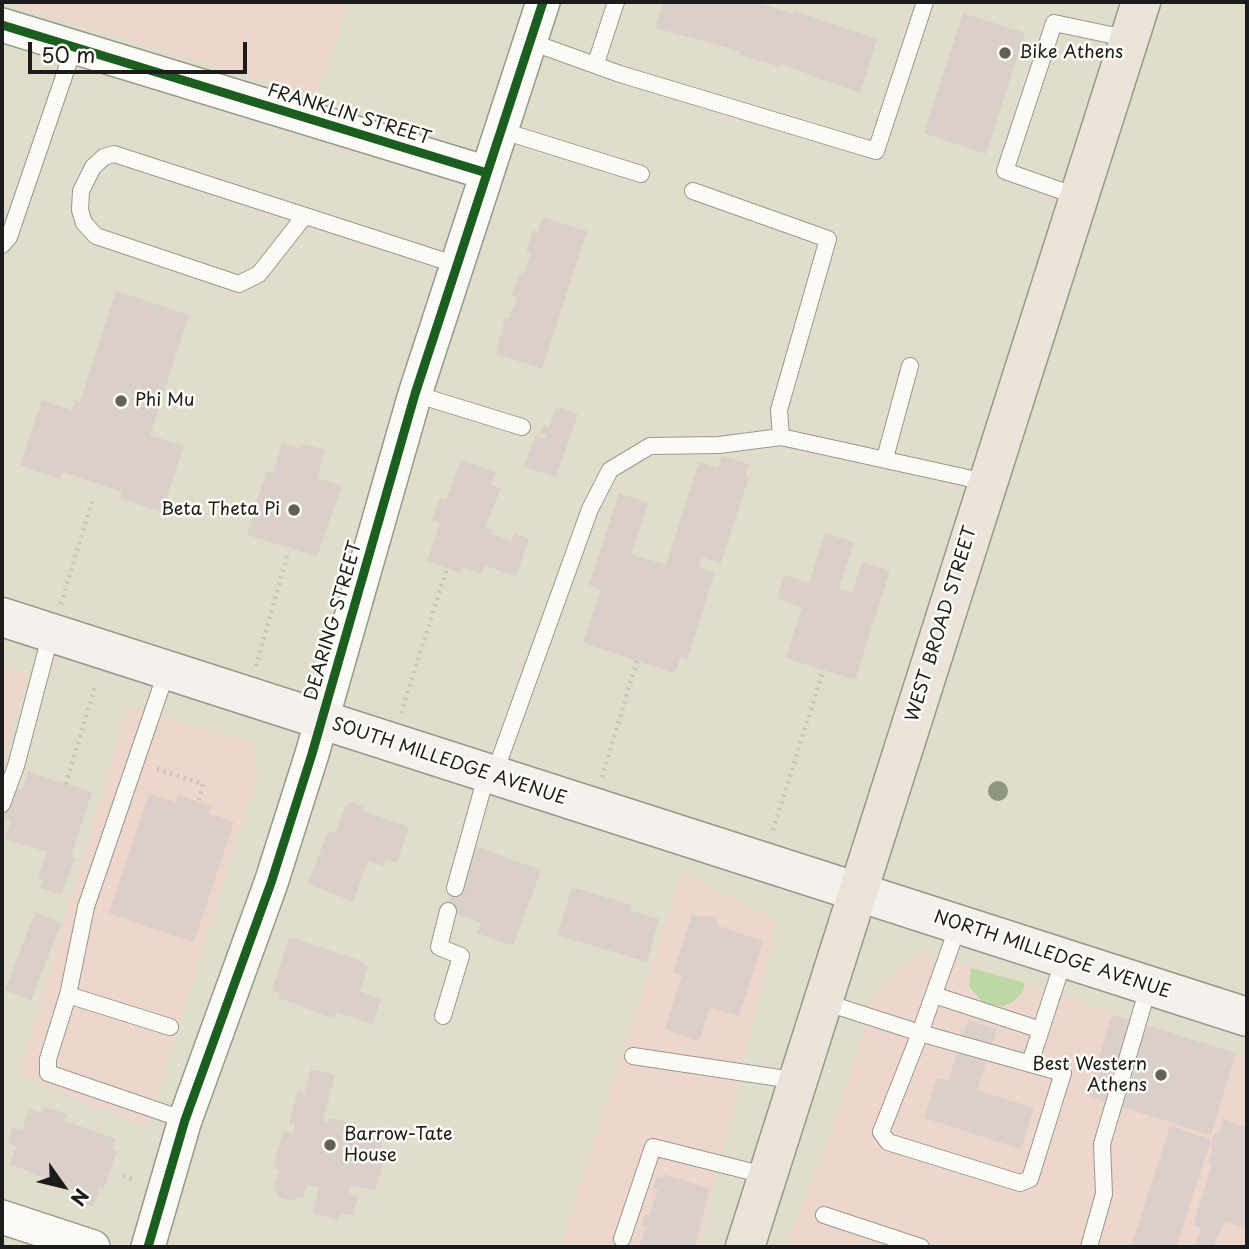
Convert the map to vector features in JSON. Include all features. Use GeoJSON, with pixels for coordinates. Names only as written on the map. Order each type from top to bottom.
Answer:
{"type":"FeatureCollection","features":[{"type":"Feature","properties":{"kind":"main road","name":"WEST BROAD STREET"},"geometry":{"type":"LineString","coordinates":[[745,1247],[986,482],[1141,2]]}},
{"type":"Feature","properties":{"kind":"main road","name":"SOUTH MILLEDGE AVENUE"},"geometry":{"type":"LineString","coordinates":[[2,617],[56,619],[167,670],[857,894]]}},
{"type":"Feature","properties":{"kind":"main road","name":"NORTH MILLEDGE AVENUE"},"geometry":{"type":"LineString","coordinates":[[857,894],[1247,1017]]}},
{"type":"Feature","properties":{"kind":"street","name":"DEARING STREET"},"geometry":{"type":"LineString","coordinates":[[148,1247],[185,1120],[271,883],[322,722],[415,394],[543,2]]}},
{"type":"Feature","properties":{"kind":"street","name":"FRANKLIN STREET"},"geometry":{"type":"LineString","coordinates":[[3,28],[74,47],[487,173]]}},
{"type":"Feature","properties":{"kind":"street"},"geometry":{"type":"LineString","coordinates":[[2,1217],[93,1247]]}},
{"type":"Feature","properties":{"kind":"lane"},"geometry":{"type":"LineString","coordinates":[[596,63],[616,2]]}},
{"type":"Feature","properties":{"kind":"lane"},"geometry":{"type":"LineString","coordinates":[[531,42],[596,63],[620,74],[876,151],[925,2]]}},
{"type":"Feature","properties":{"kind":"lane"},"geometry":{"type":"LineString","coordinates":[[1079,197],[1005,171],[1054,23],[1130,39]]}},
{"type":"Feature","properties":{"kind":"lane"},"geometry":{"type":"LineString","coordinates":[[2,245],[9,237],[74,47]]}},
{"type":"Feature","properties":{"kind":"lane"},"geometry":{"type":"LineString","coordinates":[[500,130],[641,174]]}},
{"type":"Feature","properties":{"kind":"lane"},"geometry":{"type":"LineString","coordinates":[[303,218],[259,274],[239,284],[96,236],[84,223],[80,210],[81,191],[93,167],[104,157],[114,154],[303,218],[457,265]]}},
{"type":"Feature","properties":{"kind":"lane"},"geometry":{"type":"LineString","coordinates":[[693,191],[828,239],[779,410],[781,437]]}},
{"type":"Feature","properties":{"kind":"lane"},"geometry":{"type":"LineString","coordinates":[[885,458],[910,366]]}},
{"type":"Feature","properties":{"kind":"lane"},"geometry":{"type":"LineString","coordinates":[[415,394],[522,427]]}},
{"type":"Feature","properties":{"kind":"lane"},"geometry":{"type":"LineString","coordinates":[[455,888],[491,775],[590,509],[610,470],[650,446],[732,444],[781,437],[986,482]]}},
{"type":"Feature","properties":{"kind":"lane"},"geometry":{"type":"LineString","coordinates":[[2,804],[16,766],[56,619]]}},
{"type":"Feature","properties":{"kind":"lane"},"geometry":{"type":"LineString","coordinates":[[167,670],[86,907],[68,995],[48,1059],[48,1073],[185,1120]]}},
{"type":"Feature","properties":{"kind":"lane"},"geometry":{"type":"LineString","coordinates":[[443,1016],[461,956],[439,947],[448,911]]}},
{"type":"Feature","properties":{"kind":"lane"},"geometry":{"type":"LineString","coordinates":[[824,1002],[920,1033],[1063,1073],[1030,1179],[1020,1183],[888,1142],[882,1135],[920,1033],[934,995],[958,926]]}},
{"type":"Feature","properties":{"kind":"lane"},"geometry":{"type":"LineString","coordinates":[[1030,1063],[1064,959]]}},
{"type":"Feature","properties":{"kind":"lane"},"geometry":{"type":"LineString","coordinates":[[1089,1247],[1104,1194],[1102,1144],[1149,985]]}},
{"type":"Feature","properties":{"kind":"lane"},"geometry":{"type":"LineString","coordinates":[[68,995],[170,1027]]}},
{"type":"Feature","properties":{"kind":"lane"},"geometry":{"type":"LineString","coordinates":[[934,995],[1041,1030]]}},
{"type":"Feature","properties":{"kind":"lane"},"geometry":{"type":"LineString","coordinates":[[634,1056],[799,1081]]}},
{"type":"Feature","properties":{"kind":"lane"},"geometry":{"type":"LineString","coordinates":[[622,1239],[653,1147],[768,1176]]}},
{"type":"Feature","properties":{"kind":"lane"},"geometry":{"type":"LineString","coordinates":[[824,1215],[921,1247]]}},
{"type":"Feature","properties":{"kind":"path"},"geometry":{"type":"LineString","coordinates":[[56,619],[92,501]]}},
{"type":"Feature","properties":{"kind":"path"},"geometry":{"type":"LineString","coordinates":[[255,671],[288,553]]}},
{"type":"Feature","properties":{"kind":"path"},"geometry":{"type":"LineString","coordinates":[[400,717],[447,568]]}},
{"type":"Feature","properties":{"kind":"path"},"geometry":{"type":"LineString","coordinates":[[600,781],[637,661]]}},
{"type":"Feature","properties":{"kind":"path"},"geometry":{"type":"LineString","coordinates":[[771,837],[823,671]]}},
{"type":"Feature","properties":{"kind":"path"},"geometry":{"type":"LineString","coordinates":[[66,784],[96,682]]}},
{"type":"Feature","properties":{"kind":"path"},"geometry":{"type":"LineString","coordinates":[[136,762],[202,784],[198,802]]}},
{"type":"Feature","properties":{"kind":"shaded area"},"geometry":{"type":"Polygon","coordinates":[[[2,2],[349,2],[316,96],[2,2]]]}},
{"type":"Feature","properties":{"kind":"shaded area"},"geometry":{"type":"Polygon","coordinates":[[[2,666],[29,675],[2,764],[2,666]]]}},
{"type":"Feature","properties":{"kind":"shaded area"},"geometry":{"type":"Polygon","coordinates":[[[128,707],[253,743],[257,776],[147,1127],[19,1075],[128,707]]]}},
{"type":"Feature","properties":{"kind":"shaded area"},"geometry":{"type":"Polygon","coordinates":[[[682,873],[777,921],[700,1247],[560,1247],[682,873]]]}},
{"type":"Feature","properties":{"kind":"shaded area"},"geometry":{"type":"Polygon","coordinates":[[[919,954],[982,969],[1247,1058],[1247,1247],[785,1247],[833,1128],[877,991],[919,954]]]}},
{"type":"Feature","properties":{"kind":"green space"},"geometry":{"type":"Polygon","coordinates":[[[971,968],[1025,983],[1023,991],[1013,1002],[1003,1006],[984,1004],[969,986],[971,968]]]}},
{"type":"Feature","properties":{"kind":"building"},"geometry":{"type":"Polygon","coordinates":[[[663,2],[755,2],[794,14],[794,11],[877,39],[860,93],[781,64],[780,67],[739,54],[740,51],[655,28],[663,2]]]}},
{"type":"Feature","properties":{"kind":"building"},"geometry":{"type":"Polygon","coordinates":[[[963,13],[1025,33],[986,154],[924,133],[963,13]]]}},
{"type":"Feature","properties":{"kind":"building"},"geometry":{"type":"Polygon","coordinates":[[[542,217],[587,231],[542,369],[496,354],[505,318],[509,319],[517,297],[512,295],[519,275],[523,276],[531,252],[526,251],[533,230],[538,232],[542,217]]]}},
{"type":"Feature","properties":{"kind":"building","name":"Phi Mu"},"geometry":{"type":"Polygon","coordinates":[[[116,291],[189,315],[150,435],[184,446],[162,512],[120,498],[122,492],[62,472],[60,479],[20,465],[42,400],[72,410],[75,400],[80,402],[116,291]]]}},
{"type":"Feature","properties":{"kind":"building"},"geometry":{"type":"Polygon","coordinates":[[[556,407],[578,414],[556,477],[524,467],[535,436],[545,439],[546,435],[540,433],[543,425],[549,427],[556,407]]]}},
{"type":"Feature","properties":{"kind":"building","name":"Beta Theta Pi"},"geometry":{"type":"Polygon","coordinates":[[[282,443],[300,448],[301,443],[325,450],[317,478],[342,486],[317,556],[247,535],[266,471],[273,473],[282,443]]]}},
{"type":"Feature","properties":{"kind":"building"},"geometry":{"type":"Polygon","coordinates":[[[722,456],[749,464],[745,476],[749,477],[721,563],[702,557],[699,567],[715,572],[687,660],[680,657],[675,673],[583,643],[601,589],[589,585],[619,493],[648,503],[631,554],[666,565],[699,462],[718,468],[722,456]]]}},
{"type":"Feature","properties":{"kind":"building"},"geometry":{"type":"Polygon","coordinates":[[[461,460],[496,472],[491,485],[501,488],[485,527],[493,530],[491,534],[511,542],[514,533],[529,539],[516,577],[484,565],[481,574],[462,567],[461,573],[427,561],[440,523],[432,520],[440,498],[446,500],[461,460]]]}},
{"type":"Feature","properties":{"kind":"building"},"geometry":{"type":"Polygon","coordinates":[[[825,533],[854,542],[839,589],[852,593],[862,562],[890,571],[855,680],[786,658],[802,607],[777,599],[784,575],[809,583],[825,533]]]}},
{"type":"Feature","properties":{"kind":"building"},"geometry":{"type":"Polygon","coordinates":[[[28,772],[92,792],[71,856],[76,858],[61,894],[40,888],[43,881],[38,879],[47,852],[5,839],[11,821],[2,818],[2,813],[10,787],[22,791],[28,772]]]}},
{"type":"Feature","properties":{"kind":"building"},"geometry":{"type":"Polygon","coordinates":[[[149,794],[176,803],[178,795],[211,806],[209,814],[234,822],[194,942],[109,913],[149,794]]]}},
{"type":"Feature","properties":{"kind":"building"},"geometry":{"type":"Polygon","coordinates":[[[352,802],[363,806],[362,811],[409,827],[397,863],[386,859],[384,866],[368,861],[353,902],[308,883],[328,832],[336,833],[345,807],[352,802]]]}},
{"type":"Feature","properties":{"kind":"building"},"geometry":{"type":"Polygon","coordinates":[[[474,846],[541,870],[513,946],[477,933],[481,923],[444,909],[474,846]]]}},
{"type":"Feature","properties":{"kind":"building"},"geometry":{"type":"Polygon","coordinates":[[[572,887],[631,905],[630,910],[659,919],[647,962],[557,935],[572,887]]]}},
{"type":"Feature","properties":{"kind":"building"},"geometry":{"type":"Polygon","coordinates":[[[35,912],[61,923],[31,1000],[5,990],[35,912]]]}},
{"type":"Feature","properties":{"kind":"building"},"geometry":{"type":"Polygon","coordinates":[[[692,915],[714,917],[719,926],[763,941],[739,1016],[710,1007],[699,1041],[665,1029],[682,975],[673,972],[692,915]]]}},
{"type":"Feature","properties":{"kind":"building"},"geometry":{"type":"Polygon","coordinates":[[[289,937],[364,962],[363,965],[368,966],[360,992],[381,999],[373,1024],[336,1012],[334,1018],[278,998],[279,993],[272,991],[289,937]]]}},
{"type":"Feature","properties":{"kind":"building","name":"Best Western Athens"},"geometry":{"type":"Polygon","coordinates":[[[1112,1015],[1236,1053],[1211,1135],[1087,1096],[1112,1015]]]}},
{"type":"Feature","properties":{"kind":"building"},"geometry":{"type":"Polygon","coordinates":[[[968,1020],[997,1029],[977,1090],[1034,1108],[1021,1149],[924,1118],[937,1078],[948,1081],[968,1020]]]}},
{"type":"Feature","properties":{"kind":"building","name":"Barrow-Tate House"},"geometry":{"type":"Polygon","coordinates":[[[311,1069],[335,1075],[323,1121],[329,1122],[330,1118],[355,1124],[353,1131],[383,1138],[380,1151],[386,1153],[375,1191],[350,1185],[348,1194],[358,1197],[353,1216],[340,1213],[338,1220],[312,1213],[319,1188],[307,1185],[303,1198],[299,1196],[292,1201],[280,1198],[273,1189],[279,1170],[273,1168],[283,1131],[293,1134],[295,1125],[289,1124],[298,1091],[304,1093],[311,1069]]]}},
{"type":"Feature","properties":{"kind":"building"},"geometry":{"type":"Polygon","coordinates":[[[43,1106],[67,1114],[65,1121],[116,1139],[113,1149],[117,1151],[104,1188],[100,1187],[93,1207],[75,1200],[78,1191],[10,1164],[16,1146],[7,1143],[13,1127],[22,1130],[29,1109],[41,1113],[43,1106]]]}},
{"type":"Feature","properties":{"kind":"building"},"geometry":{"type":"Polygon","coordinates":[[[1223,1120],[1247,1128],[1247,1224],[1246,1228],[1225,1222],[1213,1247],[1195,1247],[1201,1228],[1193,1226],[1212,1164],[1208,1163],[1213,1148],[1210,1147],[1223,1120]]]}},
{"type":"Feature","properties":{"kind":"building"},"geometry":{"type":"Polygon","coordinates":[[[1170,1126],[1211,1140],[1176,1247],[1131,1247],[1170,1126]]]}},
{"type":"Feature","properties":{"kind":"building"},"geometry":{"type":"Polygon","coordinates":[[[663,1174],[710,1189],[695,1247],[639,1247],[646,1227],[641,1226],[645,1215],[649,1216],[658,1190],[653,1188],[657,1177],[662,1179],[663,1174]]]}},
{"type":"Feature","properties":{"kind":"cycle path"},"geometry":{"type":"LineString","coordinates":[[148,1247],[185,1120],[271,883],[312,754],[415,394],[543,2]]}},
{"type":"Feature","properties":{"kind":"cycle path"},"geometry":{"type":"LineString","coordinates":[[2,25],[487,173]]}},
{"type":"Feature","properties":{"kind":"place","name":"Bike Athens"},"geometry":{"type":"Point","coordinates":[1005,53]}},
{"type":"Feature","properties":{"kind":"place","name":"Phi Mu"},"geometry":{"type":"Point","coordinates":[121,401]}},
{"type":"Feature","properties":{"kind":"place","name":"Beta Theta Pi"},"geometry":{"type":"Point","coordinates":[294,510]}},
{"type":"Feature","properties":{"kind":"place","name":"Best Western Athens"},"geometry":{"type":"Point","coordinates":[1161,1075]}},
{"type":"Feature","properties":{"kind":"place","name":"Barrow-Tate House"},"geometry":{"type":"Point","coordinates":[330,1145]}}]}
